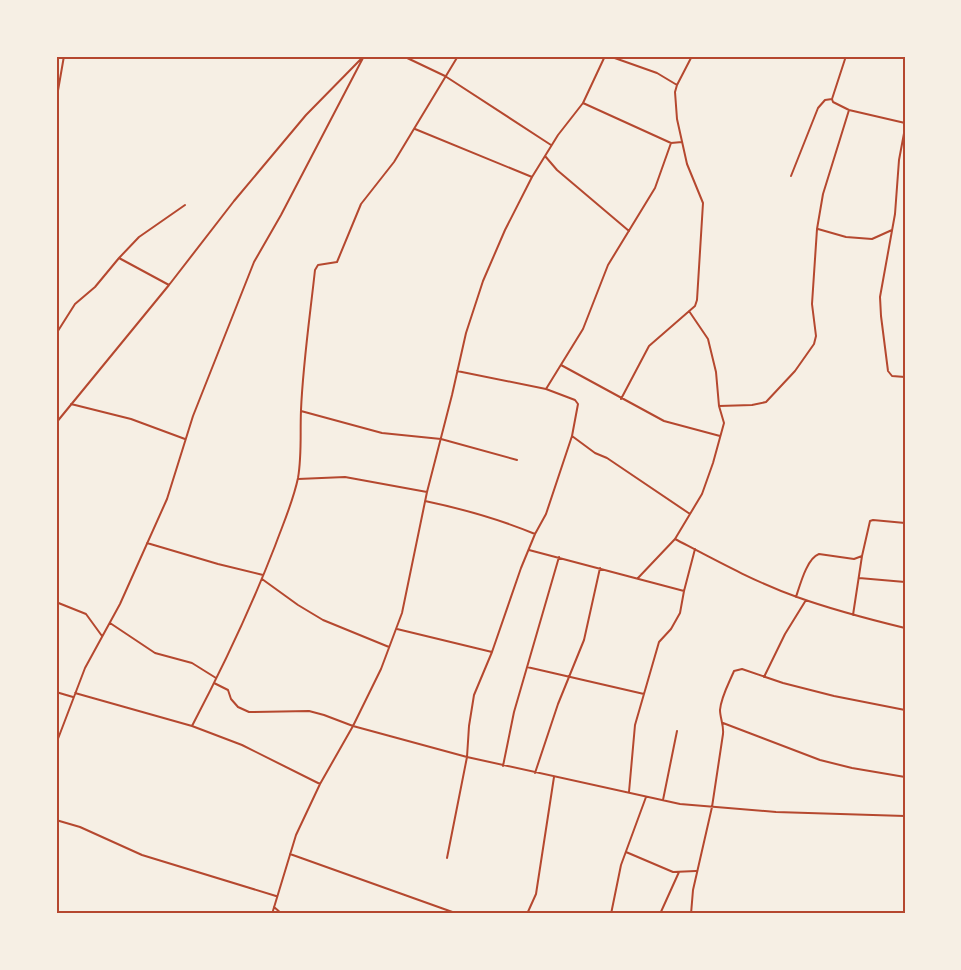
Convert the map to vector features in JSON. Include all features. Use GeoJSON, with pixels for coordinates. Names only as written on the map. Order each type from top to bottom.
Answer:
{"type":"FeatureCollection","features":[{"type":"Feature","properties":{"kind":"street"},"geometry":{"type":"LineString","coordinates":[[56,102],[64,56]]}},
{"type":"Feature","properties":{"kind":"street"},"geometry":{"type":"LineString","coordinates":[[403,56],[445,76],[551,145]]}},
{"type":"Feature","properties":{"kind":"street"},"geometry":{"type":"LineString","coordinates":[[192,726],[230,651],[264,575],[289,510],[298,479],[305,357],[316,267],[337,262],[361,204],[394,162],[458,56]]}},
{"type":"Feature","properties":{"kind":"street"},"geometry":{"type":"LineString","coordinates":[[272,914],[296,835],[320,784],[353,726],[397,630],[404,607],[427,492],[456,371],[466,333],[490,265],[505,230],[544,156],[583,103],[604,56]]}},
{"type":"Feature","properties":{"kind":"street"},"geometry":{"type":"LineString","coordinates":[[609,56],[657,73],[677,85]]}},
{"type":"Feature","properties":{"kind":"street"},"geometry":{"type":"LineString","coordinates":[[621,399],[649,346],[695,306],[697,300],[703,210],[702,197],[687,164],[676,102],[677,85],[692,56]]}},
{"type":"Feature","properties":{"kind":"street"},"geometry":{"type":"LineString","coordinates":[[846,56],[832,99],[833,102],[849,110],[905,126],[898,160],[895,214],[880,297],[888,371],[892,376],[905,377]]}},
{"type":"Feature","properties":{"kind":"street"},"geometry":{"type":"LineString","coordinates":[[56,423],[169,285],[234,201],[306,115],[363,57]]}},
{"type":"Feature","properties":{"kind":"street"},"geometry":{"type":"LineString","coordinates":[[56,744],[85,668],[120,604],[167,499],[185,439],[214,359],[254,262],[281,215],[363,57]]}},
{"type":"Feature","properties":{"kind":"street"},"geometry":{"type":"LineString","coordinates":[[791,176],[818,108],[825,100],[832,99]]}},
{"type":"Feature","properties":{"kind":"street"},"geometry":{"type":"LineString","coordinates":[[583,103],[670,143],[682,142]]}},
{"type":"Feature","properties":{"kind":"street"},"geometry":{"type":"LineString","coordinates":[[719,406],[752,405],[766,402],[796,371],[814,344],[816,336],[812,304],[817,229],[823,194],[849,110]]}},
{"type":"Feature","properties":{"kind":"street"},"geometry":{"type":"LineString","coordinates":[[415,129],[532,178]]}},
{"type":"Feature","properties":{"kind":"street"},"geometry":{"type":"LineString","coordinates":[[546,388],[583,329],[608,264],[655,188],[670,143]]}},
{"type":"Feature","properties":{"kind":"street"},"geometry":{"type":"LineString","coordinates":[[544,156],[557,170],[629,231]]}},
{"type":"Feature","properties":{"kind":"street"},"geometry":{"type":"LineString","coordinates":[[56,334],[75,304],[95,287],[139,237],[185,205]]}},
{"type":"Feature","properties":{"kind":"street"},"geometry":{"type":"LineString","coordinates":[[817,229],[846,237],[872,239],[892,230]]}},
{"type":"Feature","properties":{"kind":"street"},"geometry":{"type":"LineString","coordinates":[[119,258],[169,285]]}},
{"type":"Feature","properties":{"kind":"street"},"geometry":{"type":"LineString","coordinates":[[638,578],[675,539],[702,494],[713,463],[724,419],[719,406],[716,372],[708,339],[688,312]]}},
{"type":"Feature","properties":{"kind":"street"},"geometry":{"type":"LineString","coordinates":[[561,365],[621,399],[672,424],[720,436]]}},
{"type":"Feature","properties":{"kind":"street"},"geometry":{"type":"LineString","coordinates":[[447,858],[467,757],[472,704],[511,594],[535,534],[546,514],[572,436],[578,404],[575,400],[546,388],[456,371]]}},
{"type":"Feature","properties":{"kind":"street"},"geometry":{"type":"LineString","coordinates":[[71,404],[131,419],[185,439]]}},
{"type":"Feature","properties":{"kind":"street"},"geometry":{"type":"LineString","coordinates":[[301,411],[382,433],[441,439],[517,460]]}},
{"type":"Feature","properties":{"kind":"street"},"geometry":{"type":"LineString","coordinates":[[572,436],[595,453],[608,458],[646,483],[690,514]]}},
{"type":"Feature","properties":{"kind":"street"},"geometry":{"type":"LineString","coordinates":[[298,479],[345,477],[427,492]]}},
{"type":"Feature","properties":{"kind":"street"},"geometry":{"type":"LineString","coordinates":[[426,501],[502,520],[535,534]]}},
{"type":"Feature","properties":{"kind":"street"},"geometry":{"type":"LineString","coordinates":[[853,616],[862,556],[870,521],[905,523]]}},
{"type":"Feature","properties":{"kind":"street"},"geometry":{"type":"LineString","coordinates":[[675,539],[796,597],[853,616],[905,628]]}},
{"type":"Feature","properties":{"kind":"street"},"geometry":{"type":"LineString","coordinates":[[147,543],[218,564],[264,575]]}},
{"type":"Feature","properties":{"kind":"street"},"geometry":{"type":"LineString","coordinates":[[629,792],[634,731],[658,642],[677,619],[683,602],[695,549]]}},
{"type":"Feature","properties":{"kind":"street"},"geometry":{"type":"LineString","coordinates":[[529,550],[684,591]]}},
{"type":"Feature","properties":{"kind":"street"},"geometry":{"type":"LineString","coordinates":[[796,597],[809,564],[815,556],[819,554],[854,559],[862,556]]}},
{"type":"Feature","properties":{"kind":"street"},"geometry":{"type":"LineString","coordinates":[[504,766],[514,712],[558,557]]}},
{"type":"Feature","properties":{"kind":"street"},"geometry":{"type":"LineString","coordinates":[[535,773],[569,676],[584,640],[600,568]]}},
{"type":"Feature","properties":{"kind":"street"},"geometry":{"type":"LineString","coordinates":[[859,578],[905,582]]}},
{"type":"Feature","properties":{"kind":"street"},"geometry":{"type":"LineString","coordinates":[[262,579],[322,620],[390,648]]}},
{"type":"Feature","properties":{"kind":"street"},"geometry":{"type":"LineString","coordinates":[[764,677],[785,634],[806,600]]}},
{"type":"Feature","properties":{"kind":"street"},"geometry":{"type":"LineString","coordinates":[[56,602],[86,614],[102,636]]}},
{"type":"Feature","properties":{"kind":"street"},"geometry":{"type":"LineString","coordinates":[[110,623],[155,653],[192,663],[216,678]]}},
{"type":"Feature","properties":{"kind":"street"},"geometry":{"type":"LineString","coordinates":[[397,630],[492,652]]}},
{"type":"Feature","properties":{"kind":"street"},"geometry":{"type":"LineString","coordinates":[[528,666],[644,694]]}},
{"type":"Feature","properties":{"kind":"street"},"geometry":{"type":"LineString","coordinates":[[690,914],[696,871],[712,807],[723,734],[723,724],[720,715],[721,703],[734,671],[742,669],[834,696],[905,710]]}},
{"type":"Feature","properties":{"kind":"street"},"geometry":{"type":"LineString","coordinates":[[214,683],[228,690],[231,699],[238,707],[249,712],[309,711],[353,726],[467,757],[646,797],[712,807],[776,812],[905,816]]}},
{"type":"Feature","properties":{"kind":"street"},"geometry":{"type":"LineString","coordinates":[[56,692],[73,697]]}},
{"type":"Feature","properties":{"kind":"street"},"geometry":{"type":"LineString","coordinates":[[75,693],[192,726],[242,746],[320,784]]}},
{"type":"Feature","properties":{"kind":"street"},"geometry":{"type":"LineString","coordinates":[[723,724],[820,760],[852,768],[905,777]]}},
{"type":"Feature","properties":{"kind":"street"},"geometry":{"type":"LineString","coordinates":[[663,800],[677,731]]}},
{"type":"Feature","properties":{"kind":"street"},"geometry":{"type":"LineString","coordinates":[[527,914],[536,894],[554,777]]}},
{"type":"Feature","properties":{"kind":"street"},"geometry":{"type":"LineString","coordinates":[[611,914],[616,898],[618,875],[646,797]]}},
{"type":"Feature","properties":{"kind":"street"},"geometry":{"type":"LineString","coordinates":[[56,820],[80,827],[142,855],[276,897]]}},
{"type":"Feature","properties":{"kind":"street"},"geometry":{"type":"LineString","coordinates":[[626,852],[658,867],[679,872],[696,871]]}},
{"type":"Feature","properties":{"kind":"street"},"geometry":{"type":"LineString","coordinates":[[290,854],[458,914]]}},
{"type":"Feature","properties":{"kind":"street"},"geometry":{"type":"LineString","coordinates":[[660,914],[679,872]]}},
{"type":"Feature","properties":{"kind":"street"},"geometry":{"type":"LineString","coordinates":[[274,907],[282,914]]}}]}
